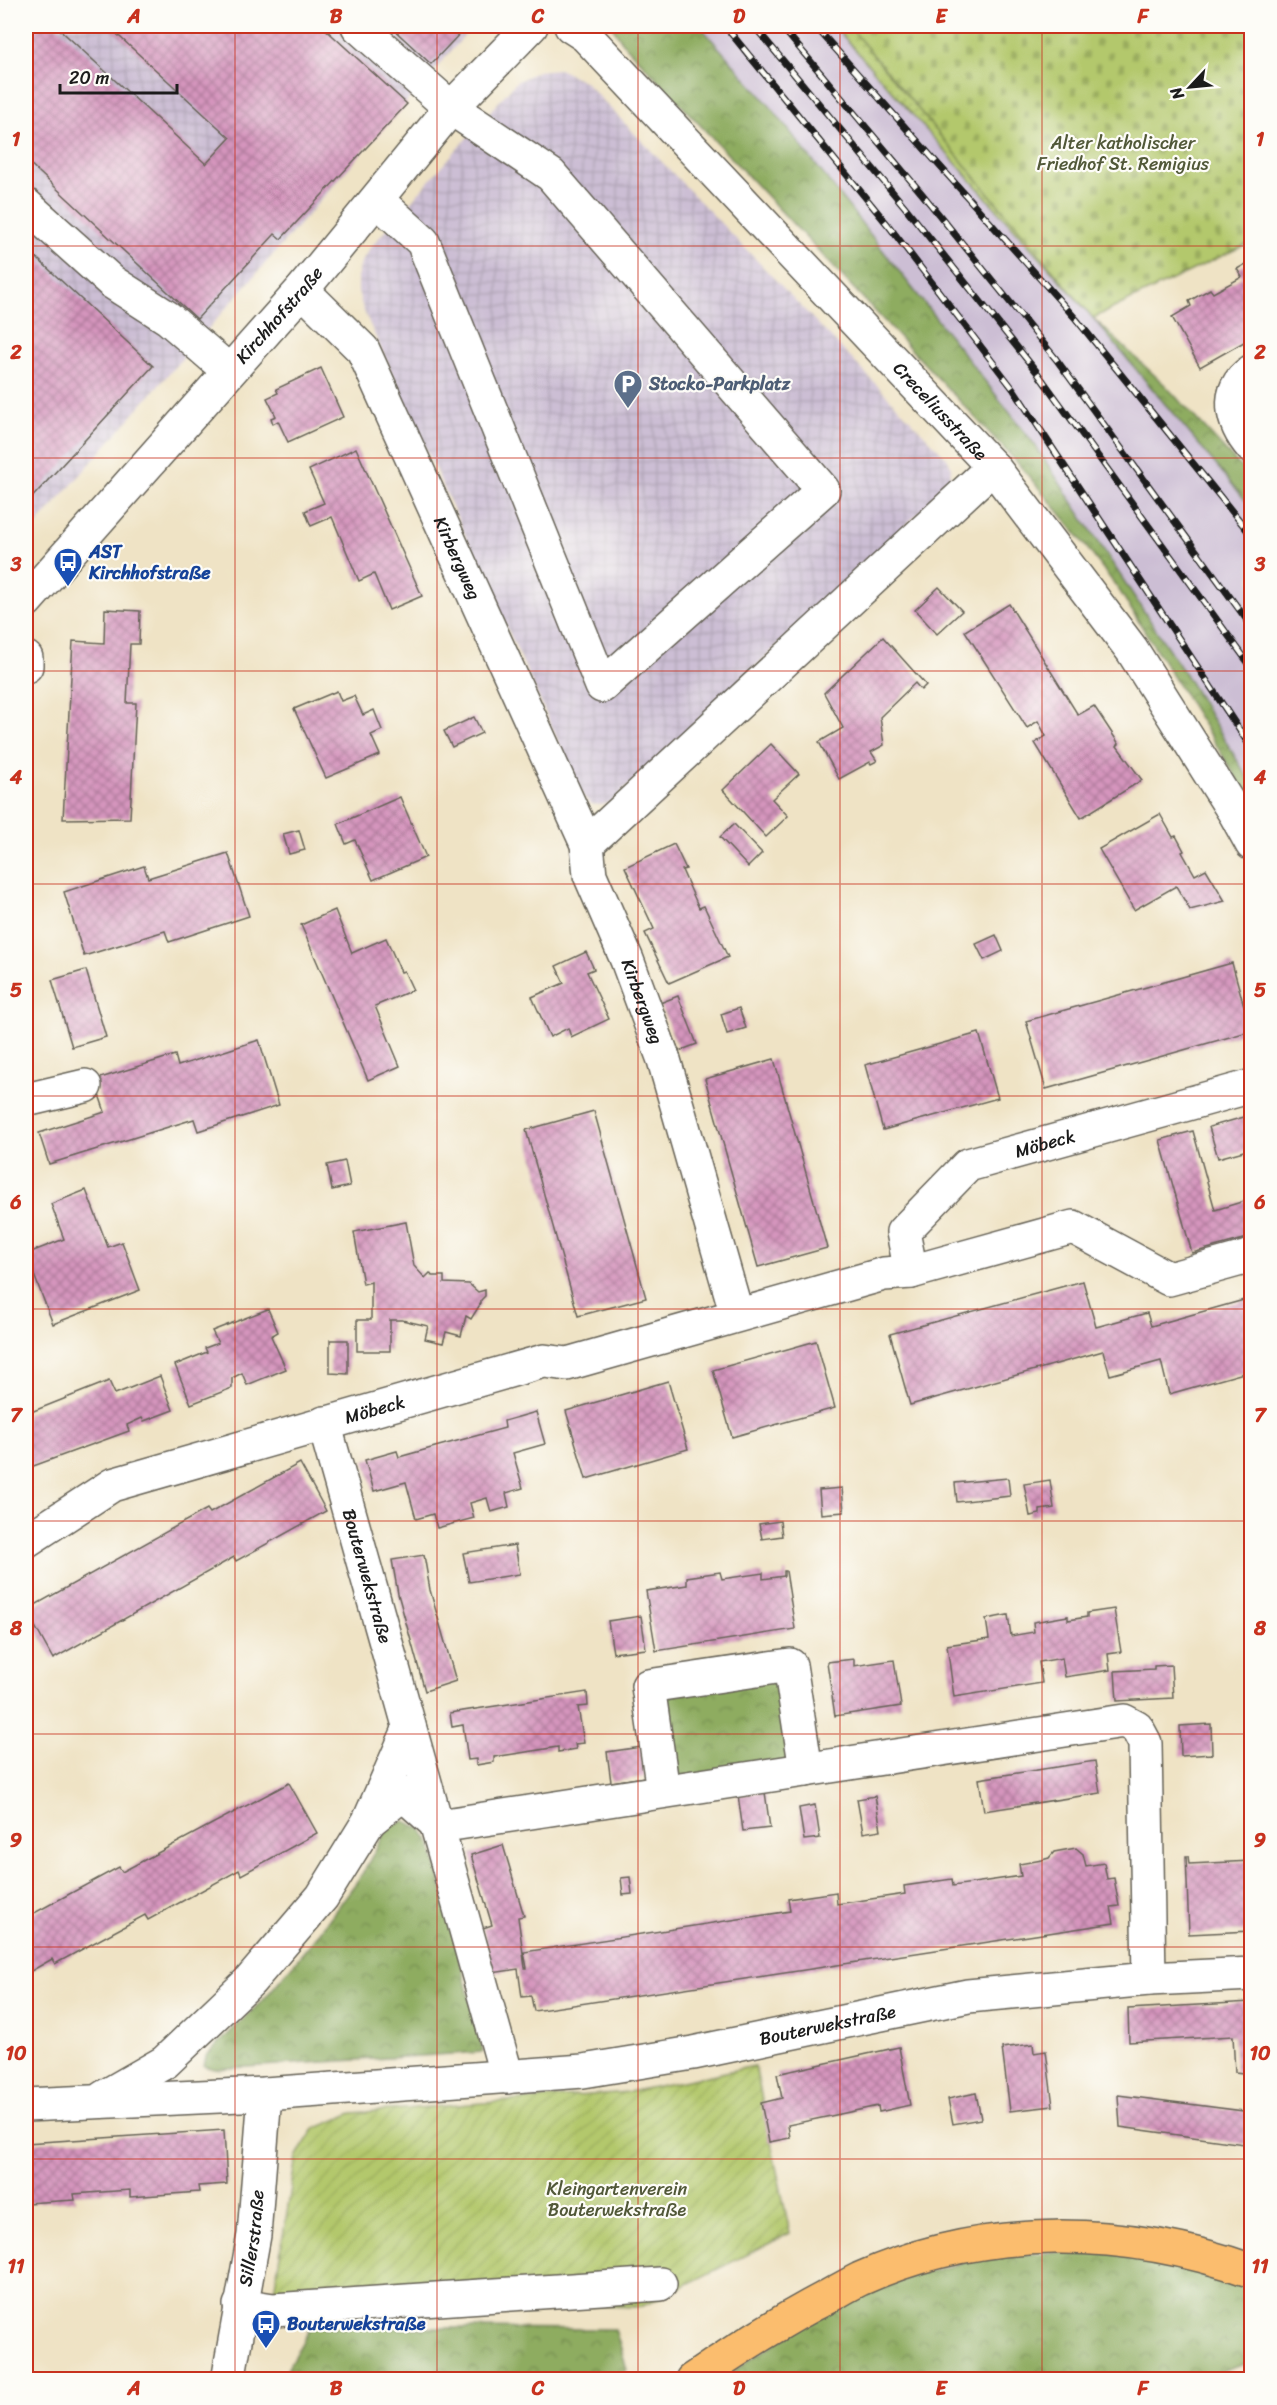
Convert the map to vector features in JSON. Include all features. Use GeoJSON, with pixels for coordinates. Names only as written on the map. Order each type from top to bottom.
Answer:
{"type":"FeatureCollection","features":[{"type":"Feature","properties":{"kind":"highway"},"geometry":{"type":"LineString","coordinates":[[692,2379],[748,2341],[859,2279],[903,2262],[948,2250],[995,2241],[1042,2237],[1089,2237],[1136,2241],[1178,2249],[1251,2271]]}},
{"type":"Feature","properties":{"kind":"street"},"geometry":{"type":"LineString","coordinates":[[358,26],[451,108],[551,175],[823,490],[602,686],[423,242],[377,200]]}},
{"type":"Feature","properties":{"kind":"street","name":"Kirchhofstraße"},"geometry":{"type":"LineString","coordinates":[[26,601],[302,290],[451,108],[531,26]]}},
{"type":"Feature","properties":{"kind":"street","name":"Creceliusstraße"},"geometry":{"type":"LineString","coordinates":[[571,26],[585,35],[993,467],[1132,650],[1236,815],[1251,844]]}},
{"type":"Feature","properties":{"kind":"street"},"geometry":{"type":"LineString","coordinates":[[26,205],[112,282],[168,318],[229,371]]}},
{"type":"Feature","properties":{"kind":"street","name":"Kirbergweg"},"geometry":{"type":"LineString","coordinates":[[302,290],[363,350],[587,844],[590,875],[627,960],[664,1060],[737,1315]]}},
{"type":"Feature","properties":{"kind":"street"},"geometry":{"type":"LineString","coordinates":[[1251,371],[1238,384],[1232,405],[1238,430],[1251,447]]}},
{"type":"Feature","properties":{"kind":"street"},"geometry":{"type":"LineString","coordinates":[[587,844],[993,467]]}},
{"type":"Feature","properties":{"kind":"street"},"geometry":{"type":"LineString","coordinates":[[26,658],[26,666]]}},
{"type":"Feature","properties":{"kind":"street"},"geometry":{"type":"LineString","coordinates":[[26,1100],[85,1086]]}},
{"type":"Feature","properties":{"kind":"street","name":"Möbeck"},"geometry":{"type":"LineString","coordinates":[[910,1272],[903,1232],[968,1165],[1251,1086]]}},
{"type":"Feature","properties":{"kind":"street","name":"Möbeck"},"geometry":{"type":"LineString","coordinates":[[26,1541],[112,1485],[544,1361],[567,1364],[884,1275],[910,1272],[1073,1227],[1169,1279],[1251,1256]]}},
{"type":"Feature","properties":{"kind":"street","name":"Bouterwekstraße"},"geometry":{"type":"LineString","coordinates":[[324,1423],[409,1730],[439,1826],[507,2077]]}},
{"type":"Feature","properties":{"kind":"street"},"geometry":{"type":"LineString","coordinates":[[663,1791],[648,1686],[790,1665],[806,1770]]}},
{"type":"Feature","properties":{"kind":"street"},"geometry":{"type":"LineString","coordinates":[[439,1826],[1124,1721],[1137,1728],[1145,1743],[1149,1979]]}},
{"type":"Feature","properties":{"kind":"street","name":"Bouterwekstraße"},"geometry":{"type":"LineString","coordinates":[[97,2101],[165,2062],[250,1981],[322,1897],[369,1821],[409,1730]]}},
{"type":"Feature","properties":{"kind":"street","name":"Bouterwekstraße"},"geometry":{"type":"LineString","coordinates":[[369,1821],[403,1794],[439,1826]]}},
{"type":"Feature","properties":{"kind":"street","name":"Bouterwekstraße"},"geometry":{"type":"LineString","coordinates":[[26,2105],[265,2094],[584,2071],[693,2053],[968,1996],[1149,1979],[1251,1974]]}},
{"type":"Feature","properties":{"kind":"street","name":"Sillerstraße"},"geometry":{"type":"LineString","coordinates":[[228,2379],[254,2235],[265,2094]]}},
{"type":"Feature","properties":{"kind":"street"},"geometry":{"type":"LineString","coordinates":[[240,2305],[273,2310],[660,2284]]}},
{"type":"Feature","properties":{"kind":"shaded area"},"geometry":{"type":"Polygon","coordinates":[[[26,26],[473,26],[26,537],[26,26]]]}},
{"type":"Feature","properties":{"kind":"shaded area"},"geometry":{"type":"Polygon","coordinates":[[[700,26],[834,26],[1093,318],[1251,507],[1251,783],[1185,674],[770,106],[700,26]]]}},
{"type":"Feature","properties":{"kind":"shaded area","name":"Stocko-Parkplatz"},"geometry":{"type":"Polygon","coordinates":[[[559,69],[584,81],[947,458],[951,467],[950,478],[944,489],[612,801],[602,805],[591,804],[583,796],[363,309],[358,291],[361,262],[370,248],[516,82],[538,71],[559,69]]]}},
{"type":"Feature","properties":{"kind":"green space"},"geometry":{"type":"Polygon","coordinates":[[[612,26],[700,26],[770,106],[1035,445],[1185,674],[1251,783],[1251,801],[1119,590],[1069,524],[1015,460],[622,42],[612,26]]]}},
{"type":"Feature","properties":{"kind":"green space"},"geometry":{"type":"Polygon","coordinates":[[[834,26],[849,26],[1093,318],[834,26]]]}},
{"type":"Feature","properties":{"kind":"green space","name":"Alter katholischer Friedhof St. Remigius"},"geometry":{"type":"Polygon","coordinates":[[[849,26],[1251,26],[1251,242],[1093,318],[849,26]]]}},
{"type":"Feature","properties":{"kind":"green space"},"geometry":{"type":"Polygon","coordinates":[[[1093,318],[1165,385],[1251,478],[1251,507],[1093,318]]]}},
{"type":"Feature","properties":{"kind":"green space"},"geometry":{"type":"Polygon","coordinates":[[[776,1676],[794,1760],[676,1781],[660,1697],[776,1676]]]}},
{"type":"Feature","properties":{"kind":"green space"},"geometry":{"type":"Polygon","coordinates":[[[404,1821],[421,1828],[431,1844],[483,2052],[214,2069],[204,2066],[206,2056],[264,1999],[316,1937],[363,1873],[388,1826],[404,1821]]]}},
{"type":"Feature","properties":{"kind":"green space","name":"Kleingartenverein Bouterwekstraße"},"geometry":{"type":"Polygon","coordinates":[[[755,2066],[790,2233],[641,2307],[273,2298],[296,2157],[314,2129],[352,2113],[629,2092],[755,2066]]]}},
{"type":"Feature","properties":{"kind":"green space"},"geometry":{"type":"Polygon","coordinates":[[[1066,2252],[1132,2253],[1236,2281],[1251,2288],[1251,2362],[1201,2379],[718,2380],[828,2310],[912,2276],[990,2256],[1066,2252]]]}},
{"type":"Feature","properties":{"kind":"green space"},"geometry":{"type":"Polygon","coordinates":[[[311,2327],[615,2329],[627,2370],[611,2380],[281,2379],[311,2327]]]}},
{"type":"Feature","properties":{"kind":"building"},"geometry":{"type":"Polygon","coordinates":[[[26,26],[56,26],[206,164],[230,138],[108,26],[322,26],[407,104],[281,239],[275,234],[197,319],[26,160],[26,26]]]}},
{"type":"Feature","properties":{"kind":"building"},"geometry":{"type":"Polygon","coordinates":[[[390,26],[467,26],[431,64],[390,26]]]}},
{"type":"Feature","properties":{"kind":"building"},"geometry":{"type":"Polygon","coordinates":[[[26,248],[153,366],[26,504],[26,248]]]}},
{"type":"Feature","properties":{"kind":"building"},"geometry":{"type":"Polygon","coordinates":[[[1251,261],[1251,338],[1200,367],[1172,317],[1191,306],[1189,301],[1210,289],[1213,293],[1242,277],[1237,269],[1251,261]]]}},
{"type":"Feature","properties":{"kind":"building"},"geometry":{"type":"Polygon","coordinates":[[[321,368],[343,417],[288,442],[278,421],[273,424],[271,418],[276,416],[267,398],[278,393],[276,389],[321,368]]]}},
{"type":"Feature","properties":{"kind":"building"},"geometry":{"type":"Polygon","coordinates":[[[356,448],[422,596],[389,610],[374,574],[359,581],[332,517],[311,526],[305,511],[324,503],[309,470],[356,448]]]}},
{"type":"Feature","properties":{"kind":"building"},"geometry":{"type":"Polygon","coordinates":[[[939,587],[962,611],[937,634],[915,610],[939,587]]]}},
{"type":"Feature","properties":{"kind":"building"},"geometry":{"type":"Polygon","coordinates":[[[1009,604],[1078,715],[1094,706],[1119,744],[1117,746],[1142,780],[1081,818],[1035,743],[1046,736],[1038,721],[1027,728],[965,631],[1009,604]]]}},
{"type":"Feature","properties":{"kind":"building"},"geometry":{"type":"Polygon","coordinates":[[[105,609],[140,611],[139,644],[130,644],[127,703],[136,703],[130,818],[63,819],[73,641],[104,643],[105,609]]]}},
{"type":"Feature","properties":{"kind":"building"},"geometry":{"type":"Polygon","coordinates":[[[883,637],[926,685],[921,690],[915,683],[880,717],[884,745],[871,752],[877,761],[871,764],[870,762],[839,779],[819,742],[843,728],[824,693],[883,637]]]}},
{"type":"Feature","properties":{"kind":"building"},"geometry":{"type":"Polygon","coordinates":[[[337,691],[341,701],[354,696],[363,715],[374,710],[382,730],[371,735],[380,755],[326,778],[294,709],[337,691]]]}},
{"type":"Feature","properties":{"kind":"building"},"geometry":{"type":"Polygon","coordinates":[[[474,717],[482,733],[452,747],[444,731],[474,717]]]}},
{"type":"Feature","properties":{"kind":"building"},"geometry":{"type":"Polygon","coordinates":[[[771,744],[799,774],[772,799],[788,816],[766,837],[723,790],[771,744]]]}},
{"type":"Feature","properties":{"kind":"building"},"geometry":{"type":"Polygon","coordinates":[[[400,797],[426,857],[373,880],[355,840],[346,844],[338,824],[400,797]]]}},
{"type":"Feature","properties":{"kind":"building"},"geometry":{"type":"Polygon","coordinates":[[[1160,814],[1173,837],[1176,836],[1195,875],[1206,869],[1225,901],[1190,910],[1176,886],[1134,910],[1099,849],[1160,814]]]}},
{"type":"Feature","properties":{"kind":"building"},"geometry":{"type":"Polygon","coordinates":[[[734,824],[762,853],[748,867],[720,837],[734,824]]]}},
{"type":"Feature","properties":{"kind":"building"},"geometry":{"type":"Polygon","coordinates":[[[299,830],[305,850],[289,854],[283,834],[299,830]]]}},
{"type":"Feature","properties":{"kind":"building"},"geometry":{"type":"Polygon","coordinates":[[[674,844],[686,869],[682,870],[699,908],[704,906],[728,957],[669,983],[645,933],[654,929],[625,867],[674,844]]]}},
{"type":"Feature","properties":{"kind":"building"},"geometry":{"type":"Polygon","coordinates":[[[228,853],[249,916],[169,942],[165,931],[84,956],[64,892],[144,866],[148,878],[228,853]]]}},
{"type":"Feature","properties":{"kind":"building"},"geometry":{"type":"Polygon","coordinates":[[[335,910],[352,953],[386,938],[401,972],[404,971],[413,990],[375,1006],[400,1066],[368,1080],[301,925],[335,910]]]}},
{"type":"Feature","properties":{"kind":"building"},"geometry":{"type":"Polygon","coordinates":[[[996,935],[1003,951],[984,960],[976,944],[996,935]]]}},
{"type":"Feature","properties":{"kind":"building"},"geometry":{"type":"Polygon","coordinates":[[[586,952],[594,969],[587,972],[609,1019],[571,1037],[568,1028],[550,1037],[532,997],[564,983],[556,966],[586,952]]]}},
{"type":"Feature","properties":{"kind":"building"},"geometry":{"type":"Polygon","coordinates":[[[1232,963],[1251,1031],[1046,1089],[1026,1021],[1232,963]]]}},
{"type":"Feature","properties":{"kind":"building"},"geometry":{"type":"Polygon","coordinates":[[[86,970],[106,1037],[72,1047],[52,980],[86,970]]]}},
{"type":"Feature","properties":{"kind":"building"},"geometry":{"type":"Polygon","coordinates":[[[678,996],[697,1044],[679,1051],[660,1003],[678,996]]]}},
{"type":"Feature","properties":{"kind":"building"},"geometry":{"type":"Polygon","coordinates":[[[739,1008],[746,1028],[727,1034],[721,1014],[739,1008]]]}},
{"type":"Feature","properties":{"kind":"building"},"geometry":{"type":"Polygon","coordinates":[[[979,1033],[998,1098],[883,1130],[865,1065],[979,1033]]]}},
{"type":"Feature","properties":{"kind":"building"},"geometry":{"type":"Polygon","coordinates":[[[259,1040],[279,1105],[198,1131],[194,1119],[49,1164],[39,1133],[105,1112],[94,1080],[175,1055],[178,1066],[259,1040]]]}},
{"type":"Feature","properties":{"kind":"building"},"geometry":{"type":"Polygon","coordinates":[[[774,1059],[827,1248],[758,1267],[705,1079],[774,1059]]]}},
{"type":"Feature","properties":{"kind":"building"},"geometry":{"type":"Polygon","coordinates":[[[594,1111],[646,1298],[578,1316],[526,1130],[594,1111]]]}},
{"type":"Feature","properties":{"kind":"building"},"geometry":{"type":"Polygon","coordinates":[[[1251,1115],[1251,1149],[1218,1158],[1209,1127],[1251,1115]]]}},
{"type":"Feature","properties":{"kind":"building"},"geometry":{"type":"Polygon","coordinates":[[[1193,1131],[1215,1210],[1251,1199],[1251,1237],[1192,1253],[1160,1140],[1193,1131]]]}},
{"type":"Feature","properties":{"kind":"building"},"geometry":{"type":"Polygon","coordinates":[[[345,1161],[350,1186],[332,1190],[327,1165],[345,1161]]]}},
{"type":"Feature","properties":{"kind":"building"},"geometry":{"type":"Polygon","coordinates":[[[86,1190],[108,1247],[122,1242],[140,1290],[53,1324],[26,1254],[64,1239],[51,1204],[86,1190]]]}},
{"type":"Feature","properties":{"kind":"building"},"geometry":{"type":"Polygon","coordinates":[[[406,1222],[414,1266],[425,1278],[430,1273],[432,1276],[444,1276],[444,1283],[469,1284],[478,1292],[485,1290],[485,1296],[471,1319],[466,1316],[461,1336],[446,1332],[443,1343],[425,1339],[428,1326],[402,1320],[390,1320],[390,1351],[357,1351],[357,1320],[371,1320],[371,1282],[363,1284],[354,1232],[406,1222]]]}},
{"type":"Feature","properties":{"kind":"building"},"geometry":{"type":"Polygon","coordinates":[[[1083,1281],[1096,1327],[1147,1313],[1151,1326],[1251,1298],[1251,1371],[1169,1394],[1161,1361],[1110,1375],[1103,1351],[910,1405],[890,1334],[1083,1281]]]}},
{"type":"Feature","properties":{"kind":"building"},"geometry":{"type":"Polygon","coordinates":[[[268,1309],[278,1332],[271,1336],[286,1369],[247,1385],[242,1373],[232,1378],[232,1388],[191,1404],[175,1365],[207,1352],[205,1348],[218,1343],[212,1331],[268,1309]]]}},
{"type":"Feature","properties":{"kind":"building"},"geometry":{"type":"Polygon","coordinates":[[[330,1340],[348,1340],[348,1374],[330,1373],[330,1340]]]}},
{"type":"Feature","properties":{"kind":"building"},"geometry":{"type":"Polygon","coordinates":[[[816,1341],[835,1408],[732,1437],[713,1370],[816,1341]]]}},
{"type":"Feature","properties":{"kind":"building"},"geometry":{"type":"Polygon","coordinates":[[[160,1376],[173,1410],[144,1421],[142,1418],[127,1425],[129,1431],[28,1468],[26,1414],[109,1381],[115,1394],[160,1376]]]}},
{"type":"Feature","properties":{"kind":"building"},"geometry":{"type":"Polygon","coordinates":[[[668,1381],[688,1449],[586,1479],[566,1411],[668,1381]]]}},
{"type":"Feature","properties":{"kind":"building"},"geometry":{"type":"Polygon","coordinates":[[[536,1412],[545,1444],[513,1453],[523,1488],[506,1493],[509,1507],[491,1512],[487,1498],[470,1503],[474,1518],[437,1528],[433,1514],[416,1519],[406,1482],[374,1491],[365,1460],[397,1451],[399,1457],[505,1428],[504,1421],[536,1412]]]}},
{"type":"Feature","properties":{"kind":"building"},"geometry":{"type":"Polygon","coordinates":[[[300,1463],[326,1511],[236,1561],[234,1557],[53,1659],[26,1610],[207,1509],[210,1513],[300,1463]]]}},
{"type":"Feature","properties":{"kind":"building"},"geometry":{"type":"Polygon","coordinates":[[[1008,1478],[1010,1496],[957,1502],[955,1483],[1008,1478]]]}},
{"type":"Feature","properties":{"kind":"building"},"geometry":{"type":"Polygon","coordinates":[[[1050,1480],[1054,1508],[1040,1510],[1040,1514],[1030,1516],[1024,1484],[1050,1480]]]}},
{"type":"Feature","properties":{"kind":"building"},"geometry":{"type":"Polygon","coordinates":[[[842,1488],[844,1512],[821,1514],[819,1490],[842,1488]]]}},
{"type":"Feature","properties":{"kind":"building"},"geometry":{"type":"Polygon","coordinates":[[[780,1521],[782,1536],[762,1539],[759,1524],[780,1521]]]}},
{"type":"Feature","properties":{"kind":"building"},"geometry":{"type":"Polygon","coordinates":[[[515,1545],[520,1574],[469,1582],[463,1553],[515,1545]]]}},
{"type":"Feature","properties":{"kind":"building"},"geometry":{"type":"Polygon","coordinates":[[[424,1555],[430,1590],[456,1681],[425,1691],[398,1594],[392,1560],[424,1555]]]}},
{"type":"Feature","properties":{"kind":"building"},"geometry":{"type":"Polygon","coordinates":[[[784,1571],[786,1571],[795,1629],[656,1651],[646,1591],[687,1585],[687,1577],[720,1572],[722,1579],[763,1573],[763,1579],[784,1576],[784,1571]]]}},
{"type":"Feature","properties":{"kind":"building"},"geometry":{"type":"Polygon","coordinates":[[[1114,1609],[1121,1652],[1108,1654],[1110,1670],[1065,1677],[1062,1658],[1039,1662],[1042,1683],[954,1697],[947,1645],[989,1639],[986,1619],[1008,1615],[1011,1636],[1034,1632],[1033,1622],[1068,1616],[1068,1620],[1087,1617],[1087,1613],[1114,1609]]]}},
{"type":"Feature","properties":{"kind":"building"},"geometry":{"type":"Polygon","coordinates":[[[641,1616],[646,1649],[613,1653],[608,1621],[641,1616]]]}},
{"type":"Feature","properties":{"kind":"building"},"geometry":{"type":"Polygon","coordinates":[[[854,1659],[854,1666],[894,1660],[901,1706],[835,1716],[827,1662],[854,1659]]]}},
{"type":"Feature","properties":{"kind":"building"},"geometry":{"type":"Polygon","coordinates":[[[1171,1665],[1173,1698],[1117,1701],[1115,1671],[1154,1669],[1154,1666],[1171,1665]]]}},
{"type":"Feature","properties":{"kind":"building"},"geometry":{"type":"Polygon","coordinates":[[[587,1692],[588,1706],[578,1707],[584,1743],[575,1744],[576,1749],[558,1752],[558,1747],[494,1757],[494,1762],[476,1765],[476,1759],[468,1760],[463,1725],[452,1727],[450,1713],[587,1692]]]}},
{"type":"Feature","properties":{"kind":"building"},"geometry":{"type":"Polygon","coordinates":[[[1211,1724],[1212,1754],[1181,1756],[1180,1726],[1211,1724]]]}},
{"type":"Feature","properties":{"kind":"building"},"geometry":{"type":"Polygon","coordinates":[[[641,1747],[645,1777],[611,1782],[607,1752],[641,1747]]]}},
{"type":"Feature","properties":{"kind":"building"},"geometry":{"type":"Polygon","coordinates":[[[1095,1761],[1100,1793],[984,1811],[979,1779],[1095,1761]]]}},
{"type":"Feature","properties":{"kind":"building"},"geometry":{"type":"Polygon","coordinates":[[[289,1783],[317,1833],[241,1875],[239,1870],[148,1920],[145,1915],[55,1964],[52,1959],[26,1974],[26,1910],[29,1916],[119,1867],[122,1872],[289,1783]]]}},
{"type":"Feature","properties":{"kind":"building"},"geometry":{"type":"Polygon","coordinates":[[[765,1792],[770,1828],[743,1831],[738,1795],[765,1792]]]}},
{"type":"Feature","properties":{"kind":"building"},"geometry":{"type":"Polygon","coordinates":[[[875,1796],[881,1830],[863,1833],[857,1799],[875,1796]]]}},
{"type":"Feature","properties":{"kind":"building"},"geometry":{"type":"Polygon","coordinates":[[[815,1805],[820,1838],[804,1840],[799,1808],[815,1805]]]}},
{"type":"Feature","properties":{"kind":"building"},"geometry":{"type":"Polygon","coordinates":[[[503,1845],[524,1916],[518,1917],[525,1968],[527,1968],[524,1952],[790,1911],[788,1899],[836,1892],[837,1904],[905,1894],[904,1886],[952,1879],[953,1886],[1021,1876],[1019,1864],[1042,1860],[1049,1858],[1054,1852],[1076,1848],[1083,1854],[1086,1866],[1104,1863],[1107,1879],[1114,1878],[1119,1906],[1111,1907],[1114,1923],[534,2011],[531,1996],[522,1997],[518,1969],[492,1973],[483,1928],[492,1925],[471,1855],[503,1845]]]}},
{"type":"Feature","properties":{"kind":"building"},"geometry":{"type":"Polygon","coordinates":[[[1186,1856],[1188,1856],[1189,1864],[1251,1861],[1251,1931],[1189,1934],[1186,1856]]]}},
{"type":"Feature","properties":{"kind":"building"},"geometry":{"type":"Polygon","coordinates":[[[630,1877],[632,1894],[623,1895],[621,1878],[630,1877]]]}},
{"type":"Feature","properties":{"kind":"building"},"geometry":{"type":"Polygon","coordinates":[[[1251,2002],[1251,2074],[1235,2072],[1233,2036],[1129,2042],[1128,2009],[1251,2002]]]}},
{"type":"Feature","properties":{"kind":"building"},"geometry":{"type":"Polygon","coordinates":[[[1033,2044],[1034,2053],[1046,2051],[1053,2106],[1010,2111],[1002,2048],[1033,2044]]]}},
{"type":"Feature","properties":{"kind":"building"},"geometry":{"type":"Polygon","coordinates":[[[899,2047],[910,2105],[879,2112],[878,2106],[788,2125],[790,2138],[769,2142],[761,2103],[782,2098],[777,2074],[899,2047]]]}},
{"type":"Feature","properties":{"kind":"building"},"geometry":{"type":"Polygon","coordinates":[[[976,2093],[981,2119],[953,2124],[948,2099],[976,2093]]]}},
{"type":"Feature","properties":{"kind":"building"},"geometry":{"type":"Polygon","coordinates":[[[1118,2095],[1251,2112],[1251,2145],[1120,2127],[1118,2095]]]}},
{"type":"Feature","properties":{"kind":"building"},"geometry":{"type":"Polygon","coordinates":[[[224,2130],[227,2184],[198,2186],[199,2192],[130,2197],[130,2190],[74,2194],[75,2200],[26,2203],[26,2143],[224,2130]]]}},
{"type":"Feature","properties":{"kind":"railway"},"geometry":{"type":"LineString","coordinates":[[725,26],[888,225],[1014,390],[1252,749]]}},
{"type":"Feature","properties":{"kind":"railway"},"geometry":{"type":"LineString","coordinates":[[754,26],[905,207],[1036,371],[1252,668]]}},
{"type":"Feature","properties":{"kind":"railway"},"geometry":{"type":"LineString","coordinates":[[781,26],[923,195],[1056,359],[1252,627]]}},
{"type":"Feature","properties":{"kind":"railway"},"geometry":{"type":"LineString","coordinates":[[815,26],[1076,319],[1252,536]]}},
{"type":"Feature","properties":{"kind":"place","name":"Stocko-Parkplatz"},"geometry":{"type":"Point","coordinates":[628,410]}},
{"type":"Feature","properties":{"kind":"place","name":"AST Kirchhofstraße"},"geometry":{"type":"Point","coordinates":[68,588]}},
{"type":"Feature","properties":{"kind":"place","name":"Bouterwekstraße"},"geometry":{"type":"Point","coordinates":[266,2350]}}]}
